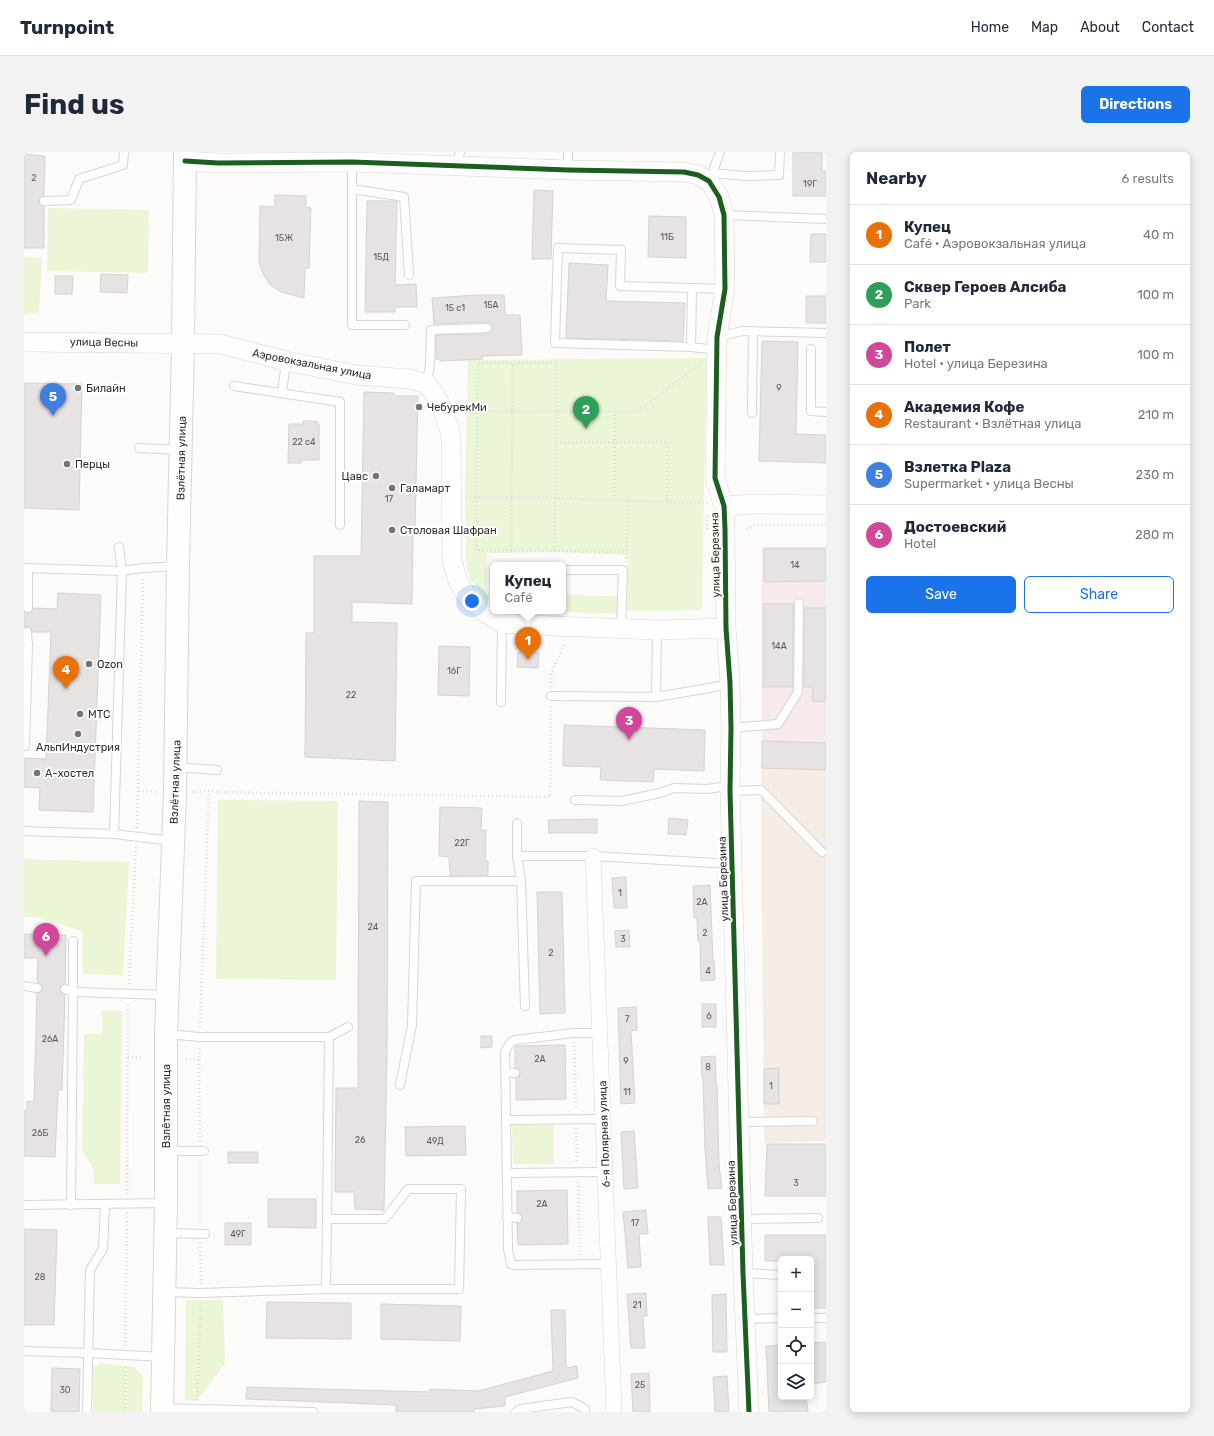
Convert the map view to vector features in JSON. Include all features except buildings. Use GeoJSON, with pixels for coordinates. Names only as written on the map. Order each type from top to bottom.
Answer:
{"type":"FeatureCollection","features":[{"type":"Feature","properties":{"kind":"main road","name":"Взлётная улица"},"geometry":{"type":"LineString","coordinates":[[162,1410],[166,1203],[166,1034],[176,767],[185,156]]}},
{"type":"Feature","properties":{"kind":"street"},"geometry":{"type":"LineString","coordinates":[[185,156],[218,163],[262,157],[352,162],[458,159],[568,161],[684,172],[711,177]]}},
{"type":"Feature","properties":{"kind":"street","name":"улица Березина"},"geometry":{"type":"LineString","coordinates":[[711,177],[724,215],[725,289],[713,349],[715,478],[724,506],[726,628],[730,683],[731,728],[729,789],[743,1273],[749,1412]]}},
{"type":"Feature","properties":{"kind":"street","name":"улица Весны"},"geometry":{"type":"LineString","coordinates":[[24,342],[183,344]]}},
{"type":"Feature","properties":{"kind":"street","name":"Аэровокзальная улица"},"geometry":{"type":"LineString","coordinates":[[183,344],[220,344],[286,361],[356,375],[410,379],[427,384]]}},
{"type":"Feature","properties":{"kind":"street"},"geometry":{"type":"LineString","coordinates":[[427,384],[435,394],[443,410],[451,435],[452,560],[458,581],[468,598],[484,612],[502,623],[527,618],[591,628],[657,630],[726,628]]}},
{"type":"Feature","properties":{"kind":"street"},"geometry":{"type":"LineString","coordinates":[[724,506],[756,504],[826,505]]}},
{"type":"Feature","properties":{"kind":"street","name":"6-я Полярная улица"},"geometry":{"type":"LineString","coordinates":[[593,856],[614,1412]]}},
{"type":"Feature","properties":{"kind":"lane"},"geometry":{"type":"LineString","coordinates":[[44,201],[71,200],[79,179],[123,165],[124,152]]}},
{"type":"Feature","properties":{"kind":"lane"},"geometry":{"type":"LineString","coordinates":[[720,152],[711,177],[780,175],[780,152]]}},
{"type":"Feature","properties":{"kind":"lane"},"geometry":{"type":"LineString","coordinates":[[352,162],[352,325],[406,325]]}},
{"type":"Feature","properties":{"kind":"lane"},"geometry":{"type":"LineString","coordinates":[[352,189],[404,197],[410,275]]}},
{"type":"Feature","properties":{"kind":"lane"},"geometry":{"type":"LineString","coordinates":[[724,215],[826,219]]}},
{"type":"Feature","properties":{"kind":"lane"},"geometry":{"type":"LineString","coordinates":[[725,289],[620,286],[621,250],[558,248],[555,343],[713,349],[742,331],[826,333]]}},
{"type":"Feature","properties":{"kind":"lane"},"geometry":{"type":"LineString","coordinates":[[691,347],[692,288]]}},
{"type":"Feature","properties":{"kind":"lane"},"geometry":{"type":"LineString","coordinates":[[427,384],[430,363],[431,330],[487,328]]}},
{"type":"Feature","properties":{"kind":"lane"},"geometry":{"type":"LineString","coordinates":[[752,413],[753,331]]}},
{"type":"Feature","properties":{"kind":"lane"},"geometry":{"type":"LineString","coordinates":[[811,349],[811,411],[826,412]]}},
{"type":"Feature","properties":{"kind":"lane"},"geometry":{"type":"LineString","coordinates":[[282,393],[286,361]]}},
{"type":"Feature","properties":{"kind":"lane"},"geometry":{"type":"LineString","coordinates":[[234,386],[340,402],[340,525]]}},
{"type":"Feature","properties":{"kind":"lane"},"geometry":{"type":"LineString","coordinates":[[140,448],[181,450]]}},
{"type":"Feature","properties":{"kind":"lane"},"geometry":{"type":"LineString","coordinates":[[114,834],[122,571],[119,547]]}},
{"type":"Feature","properties":{"kind":"lane"},"geometry":{"type":"LineString","coordinates":[[28,608],[26,568],[122,571],[178,566]]}},
{"type":"Feature","properties":{"kind":"lane"},"geometry":{"type":"LineString","coordinates":[[566,570],[622,570],[621,628]]}},
{"type":"Feature","properties":{"kind":"lane"},"geometry":{"type":"LineString","coordinates":[[731,728],[778,724],[798,692],[799,603]]}},
{"type":"Feature","properties":{"kind":"lane"},"geometry":{"type":"LineString","coordinates":[[501,702],[502,623]]}},
{"type":"Feature","properties":{"kind":"lane"},"geometry":{"type":"LineString","coordinates":[[656,697],[657,630]]}},
{"type":"Feature","properties":{"kind":"lane"},"geometry":{"type":"LineString","coordinates":[[24,746],[27,632]]}},
{"type":"Feature","properties":{"kind":"lane"},"geometry":{"type":"LineString","coordinates":[[551,696],[656,697],[714,688],[730,683]]}},
{"type":"Feature","properties":{"kind":"lane"},"geometry":{"type":"LineString","coordinates":[[176,767],[217,770]]}},
{"type":"Feature","properties":{"kind":"lane"},"geometry":{"type":"LineString","coordinates":[[575,800],[621,801],[660,793],[674,788],[761,790],[822,852]]}},
{"type":"Feature","properties":{"kind":"lane"},"geometry":{"type":"LineString","coordinates":[[517,823],[517,856],[521,882],[525,1006]]}},
{"type":"Feature","properties":{"kind":"lane"},"geometry":{"type":"LineString","coordinates":[[24,831],[114,834],[173,841]]}},
{"type":"Feature","properties":{"kind":"lane"},"geometry":{"type":"LineString","coordinates":[[517,856],[593,856],[732,864]]}},
{"type":"Feature","properties":{"kind":"lane"},"geometry":{"type":"LineString","coordinates":[[400,1084],[412,1025],[416,881],[521,882]]}},
{"type":"Feature","properties":{"kind":"lane"},"geometry":{"type":"LineString","coordinates":[[71,1205],[73,941]]}},
{"type":"Feature","properties":{"kind":"lane"},"geometry":{"type":"LineString","coordinates":[[24,986],[37,988]]}},
{"type":"Feature","properties":{"kind":"lane"},"geometry":{"type":"LineString","coordinates":[[65,989],[73,992],[168,995]]}},
{"type":"Feature","properties":{"kind":"lane"},"geometry":{"type":"LineString","coordinates":[[166,1034],[200,1037],[329,1037],[348,1027]]}},
{"type":"Feature","properties":{"kind":"lane"},"geometry":{"type":"LineString","coordinates":[[599,1033],[574,1033],[515,1040],[510,1043],[505,1052],[508,1249],[510,1264],[516,1265],[609,1264]]}},
{"type":"Feature","properties":{"kind":"lane"},"geometry":{"type":"LineString","coordinates":[[326,1289],[329,1037]]}},
{"type":"Feature","properties":{"kind":"lane"},"geometry":{"type":"LineString","coordinates":[[506,1072],[515,1073]]}},
{"type":"Feature","properties":{"kind":"lane"},"geometry":{"type":"LineString","coordinates":[[506,1120],[603,1119]]}},
{"type":"Feature","properties":{"kind":"lane"},"geometry":{"type":"LineString","coordinates":[[739,1122],[813,1121]]}},
{"type":"Feature","properties":{"kind":"lane"},"geometry":{"type":"LineString","coordinates":[[166,1151],[204,1151]]}},
{"type":"Feature","properties":{"kind":"lane"},"geometry":{"type":"LineString","coordinates":[[507,1173],[606,1172]]}},
{"type":"Feature","properties":{"kind":"lane"},"geometry":{"type":"LineString","coordinates":[[165,1292],[201,1293],[326,1289],[459,1290],[460,1189],[408,1189],[385,1219],[327,1219]]}},
{"type":"Feature","properties":{"kind":"lane"},"geometry":{"type":"LineString","coordinates":[[24,1205],[166,1203]]}},
{"type":"Feature","properties":{"kind":"lane"},"geometry":{"type":"LineString","coordinates":[[88,1412],[90,1270],[103,1249],[105,1204]]}},
{"type":"Feature","properties":{"kind":"lane"},"geometry":{"type":"LineString","coordinates":[[507,1218],[517,1218]]}},
{"type":"Feature","properties":{"kind":"lane"},"geometry":{"type":"LineString","coordinates":[[742,1219],[818,1218]]}},
{"type":"Feature","properties":{"kind":"lane"},"geometry":{"type":"LineString","coordinates":[[165,1233],[205,1234]]}},
{"type":"Feature","properties":{"kind":"lane"},"geometry":{"type":"LineString","coordinates":[[743,1273],[778,1275]]}},
{"type":"Feature","properties":{"kind":"lane"},"geometry":{"type":"LineString","coordinates":[[745,1319],[778,1318]]}},
{"type":"Feature","properties":{"kind":"lane"},"geometry":{"type":"LineString","coordinates":[[814,1318],[826,1318]]}},
{"type":"Feature","properties":{"kind":"lane"},"geometry":{"type":"LineString","coordinates":[[24,1351],[163,1357]]}},
{"type":"Feature","properties":{"kind":"lane"},"geometry":{"type":"LineString","coordinates":[[516,1412],[520,1409],[572,1402],[585,1409],[585,1412]]}},
{"type":"Feature","properties":{"kind":"lane"},"geometry":{"type":"LineString","coordinates":[[162,1410],[314,1412]]}},
{"type":"Feature","properties":{"kind":"path"},"geometry":{"type":"LineString","coordinates":[[478,411],[637,412],[713,349]]}},
{"type":"Feature","properties":{"kind":"path"},"geometry":{"type":"LineString","coordinates":[[554,551],[556,363],[478,362],[476,550],[627,552]]}},
{"type":"Feature","properties":{"kind":"path"},"geometry":{"type":"LineString","coordinates":[[511,550],[513,362]]}},
{"type":"Feature","properties":{"kind":"path"},"geometry":{"type":"LineString","coordinates":[[614,500],[615,412]]}},
{"type":"Feature","properties":{"kind":"path"},"geometry":{"type":"LineString","coordinates":[[556,443],[667,442],[667,501]]}},
{"type":"Feature","properties":{"kind":"path"},"geometry":{"type":"LineString","coordinates":[[465,497],[708,503],[707,529]]}},
{"type":"Feature","properties":{"kind":"path"},"geometry":{"type":"LineString","coordinates":[[746,529],[755,525],[826,525]]}},
{"type":"Feature","properties":{"kind":"path"},"geometry":{"type":"LineString","coordinates":[[192,792],[209,791],[550,798],[551,674],[565,642]]}},
{"type":"Feature","properties":{"kind":"path"},"geometry":{"type":"LineString","coordinates":[[139,791],[159,792]]}},
{"type":"Feature","properties":{"kind":"path"},"geometry":{"type":"LineString","coordinates":[[186,1059],[199,1060],[209,791]]}},
{"type":"Feature","properties":{"kind":"path"},"geometry":{"type":"LineString","coordinates":[[574,1033],[580,1264]]}},
{"type":"Feature","properties":{"kind":"path"},"geometry":{"type":"LineString","coordinates":[[128,1057],[143,1058]]}},
{"type":"Feature","properties":{"kind":"shaded area"},"geometry":{"type":"Polygon","coordinates":[[[762,547],[826,547],[826,743],[762,741],[762,547]]]}},
{"type":"Feature","properties":{"kind":"shaded area"},"geometry":{"type":"Polygon","coordinates":[[[762,741],[826,743],[826,1141],[764,1143],[761,790],[762,741]]]}},
{"type":"Feature","properties":{"kind":"green space"},"geometry":{"type":"Polygon","coordinates":[[[48,208],[149,210],[148,273],[47,271],[48,208]]]}},
{"type":"Feature","properties":{"kind":"green space"},"geometry":{"type":"Polygon","coordinates":[[[24,257],[42,258],[39,312],[24,315],[24,257]]]}},
{"type":"Feature","properties":{"kind":"green space"},"geometry":{"type":"Polygon","coordinates":[[[706,358],[702,610],[627,611],[628,555],[554,552],[487,553],[486,594],[490,594],[490,602],[485,599],[470,579],[466,564],[465,497],[468,360],[706,358]]]}},
{"type":"Feature","properties":{"kind":"green space"},"geometry":{"type":"Polygon","coordinates":[[[566,595],[619,596],[619,614],[566,612],[566,595]]]}},
{"type":"Feature","properties":{"kind":"green space"},"geometry":{"type":"Polygon","coordinates":[[[218,800],[338,801],[336,980],[216,979],[218,800]]]}},
{"type":"Feature","properties":{"kind":"green space"},"geometry":{"type":"Polygon","coordinates":[[[24,859],[129,862],[123,975],[83,974],[82,931],[35,917],[24,917],[24,859]]]}},
{"type":"Feature","properties":{"kind":"green space"},"geometry":{"type":"Polygon","coordinates":[[[102,1010],[122,1011],[120,1184],[94,1184],[93,1168],[82,1150],[84,1034],[102,1034],[102,1010]]]}},
{"type":"Feature","properties":{"kind":"green space"},"geometry":{"type":"Polygon","coordinates":[[[512,1125],[554,1125],[554,1164],[513,1164],[512,1125]]]}},
{"type":"Feature","properties":{"kind":"green space"},"geometry":{"type":"Polygon","coordinates":[[[186,1300],[223,1300],[225,1364],[197,1401],[185,1400],[186,1300]]]}},
{"type":"Feature","properties":{"kind":"green space"},"geometry":{"type":"Polygon","coordinates":[[[101,1363],[134,1367],[143,1376],[142,1412],[93,1412],[93,1368],[101,1363]]]}},
{"type":"Feature","properties":{"kind":"cycle path"},"geometry":{"type":"LineString","coordinates":[[185,161],[218,163],[352,162],[568,170],[684,172],[698,175],[709,181],[719,197],[724,215],[725,289],[717,337],[715,478],[724,506],[725,529],[726,628],[730,683],[730,791],[743,1273],[749,1412]]}},
{"type":"Feature","properties":{"kind":"place","name":"Билайн"},"geometry":{"type":"Point","coordinates":[78,388]}},
{"type":"Feature","properties":{"kind":"place","name":"ЧебурекМи"},"geometry":{"type":"Point","coordinates":[419,407]}},
{"type":"Feature","properties":{"kind":"place","name":"Взлетка Plaza"},"geometry":{"type":"Point","coordinates":[53,416]}},
{"type":"Feature","properties":{"kind":"place","name":"Сквер Героев Алсиба"},"geometry":{"type":"Point","coordinates":[586,429]}},
{"type":"Feature","properties":{"kind":"place","name":"Перцы"},"geometry":{"type":"Point","coordinates":[67,464]}},
{"type":"Feature","properties":{"kind":"place","name":"Цавс"},"geometry":{"type":"Point","coordinates":[376,476]}},
{"type":"Feature","properties":{"kind":"place","name":"Галамарт"},"geometry":{"type":"Point","coordinates":[392,488]}},
{"type":"Feature","properties":{"kind":"place","name":"Столовая Шафран"},"geometry":{"type":"Point","coordinates":[392,530]}},
{"type":"Feature","properties":{"kind":"place","name":"Купец"},"geometry":{"type":"Point","coordinates":[528,660]}},
{"type":"Feature","properties":{"kind":"place","name":"Ozon"},"geometry":{"type":"Point","coordinates":[89,664]}},
{"type":"Feature","properties":{"kind":"place","name":"Академия Кофе"},"geometry":{"type":"Point","coordinates":[66,689]}},
{"type":"Feature","properties":{"kind":"place","name":"МТС"},"geometry":{"type":"Point","coordinates":[80,714]}},
{"type":"Feature","properties":{"kind":"place","name":"АльпИндустрия"},"geometry":{"type":"Point","coordinates":[78,734]}},
{"type":"Feature","properties":{"kind":"place","name":"Полет"},"geometry":{"type":"Point","coordinates":[629,740]}},
{"type":"Feature","properties":{"kind":"place","name":"А-хостел"},"geometry":{"type":"Point","coordinates":[37,773]}},
{"type":"Feature","properties":{"kind":"place","name":"Достоевский"},"geometry":{"type":"Point","coordinates":[46,956]}}]}
